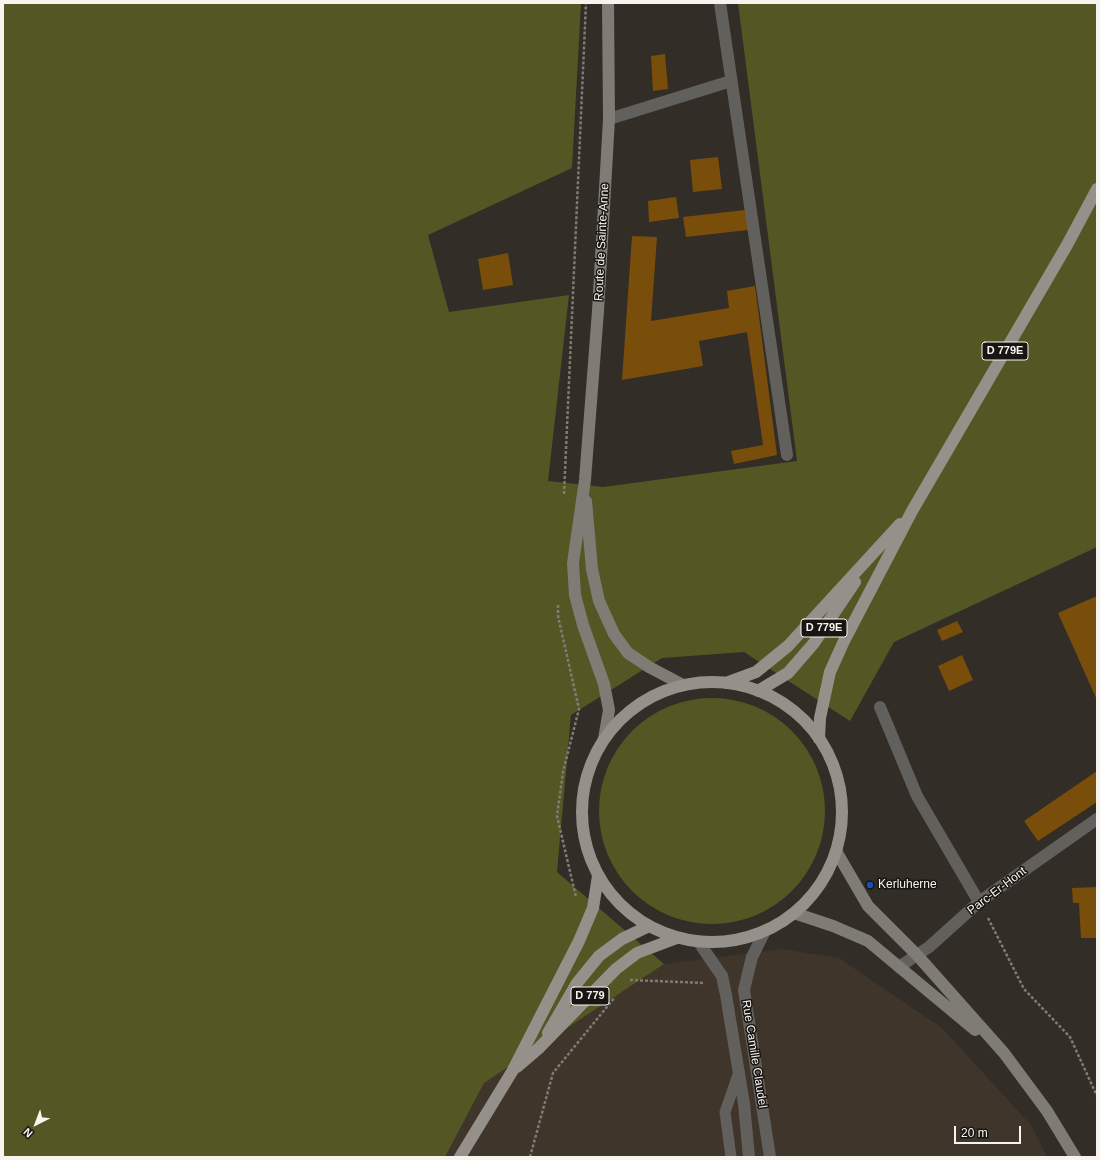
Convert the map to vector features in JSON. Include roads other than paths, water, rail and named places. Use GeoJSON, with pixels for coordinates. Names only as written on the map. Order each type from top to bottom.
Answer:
{"type":"FeatureCollection","features":[{"type":"Feature","properties":{"kind":"main road","name":"Route de Sainte-Anne"},"geometry":{"type":"LineString","coordinates":[[604,739],[609,710],[606,690],[583,625],[575,595],[573,563],[585,480],[598,311],[609,119],[608,3]]}},
{"type":"Feature","properties":{"kind":"main road","name":"D 779E"},"geometry":{"type":"LineString","coordinates":[[818,739],[820,718],[830,672],[844,641],[912,511],[1067,245],[1097,189]]}},
{"type":"Feature","properties":{"kind":"main road","name":"Route de Sainte-Anne"},"geometry":{"type":"LineString","coordinates":[[585,480],[592,569],[599,601],[614,634],[628,653],[649,668],[683,685]]}},
{"type":"Feature","properties":{"kind":"main road","name":"D 779E"},"geometry":{"type":"LineString","coordinates":[[726,683],[756,672],[788,646],[912,511]]}},
{"type":"Feature","properties":{"kind":"main road","name":"D 779E"},"geometry":{"type":"LineString","coordinates":[[758,691],[788,673],[814,643],[876,551]]}},
{"type":"Feature","properties":{"kind":"main road"},"geometry":{"type":"LineString","coordinates":[[704,682],[726,683],[758,691],[781,703],[802,719],[818,739],[830,759],[838,782],[841,805],[841,828],[836,851],[826,875],[812,896],[794,913],[765,931],[732,941],[698,941],[677,938],[649,926],[620,904],[598,876],[585,842],[581,806],[588,771],[604,739],[625,715],[652,696],[683,685],[704,682]]}},
{"type":"Feature","properties":{"kind":"main road"},"geometry":{"type":"LineString","coordinates":[[836,851],[868,906],[917,955],[1004,1053],[1047,1111],[1076,1157]]}},
{"type":"Feature","properties":{"kind":"main road","name":"D 779"},"geometry":{"type":"LineString","coordinates":[[460,1157],[514,1070],[579,941],[593,908],[598,876]]}},
{"type":"Feature","properties":{"kind":"main road"},"geometry":{"type":"LineString","coordinates":[[794,913],[833,926],[868,941],[1004,1053]]}},
{"type":"Feature","properties":{"kind":"main road","name":"D 779"},"geometry":{"type":"LineString","coordinates":[[538,1049],[577,983],[599,956],[622,939],[649,926]]}},
{"type":"Feature","properties":{"kind":"main road","name":"D 779"},"geometry":{"type":"LineString","coordinates":[[514,1070],[538,1049],[616,970],[637,953],[677,938]]}},
{"type":"Feature","properties":{"kind":"street"},"geometry":{"type":"LineString","coordinates":[[720,3],[787,455]]}},
{"type":"Feature","properties":{"kind":"street"},"geometry":{"type":"LineString","coordinates":[[609,119],[731,81]]}},
{"type":"Feature","properties":{"kind":"street"},"geometry":{"type":"LineString","coordinates":[[880,707],[917,796],[979,902]]}},
{"type":"Feature","properties":{"kind":"street","name":"Parc-Er-Hont"},"geometry":{"type":"LineString","coordinates":[[899,967],[929,947],[979,902],[1097,819]]}},
{"type":"Feature","properties":{"kind":"street","name":"Rue Camille Claudel"},"geometry":{"type":"LineString","coordinates":[[765,931],[752,957],[744,990],[770,1157]]}},
{"type":"Feature","properties":{"kind":"street","name":"Rue Camille Claudel"},"geometry":{"type":"LineString","coordinates":[[698,941],[722,976],[739,1072],[749,1157]]}},
{"type":"Feature","properties":{"kind":"lane"},"geometry":{"type":"LineString","coordinates":[[731,1157],[725,1112],[739,1072]]}},
{"type":"Feature","properties":{"kind":"place","name":"Kerluherne"},"geometry":{"type":"Point","coordinates":[870,885]}}]}
